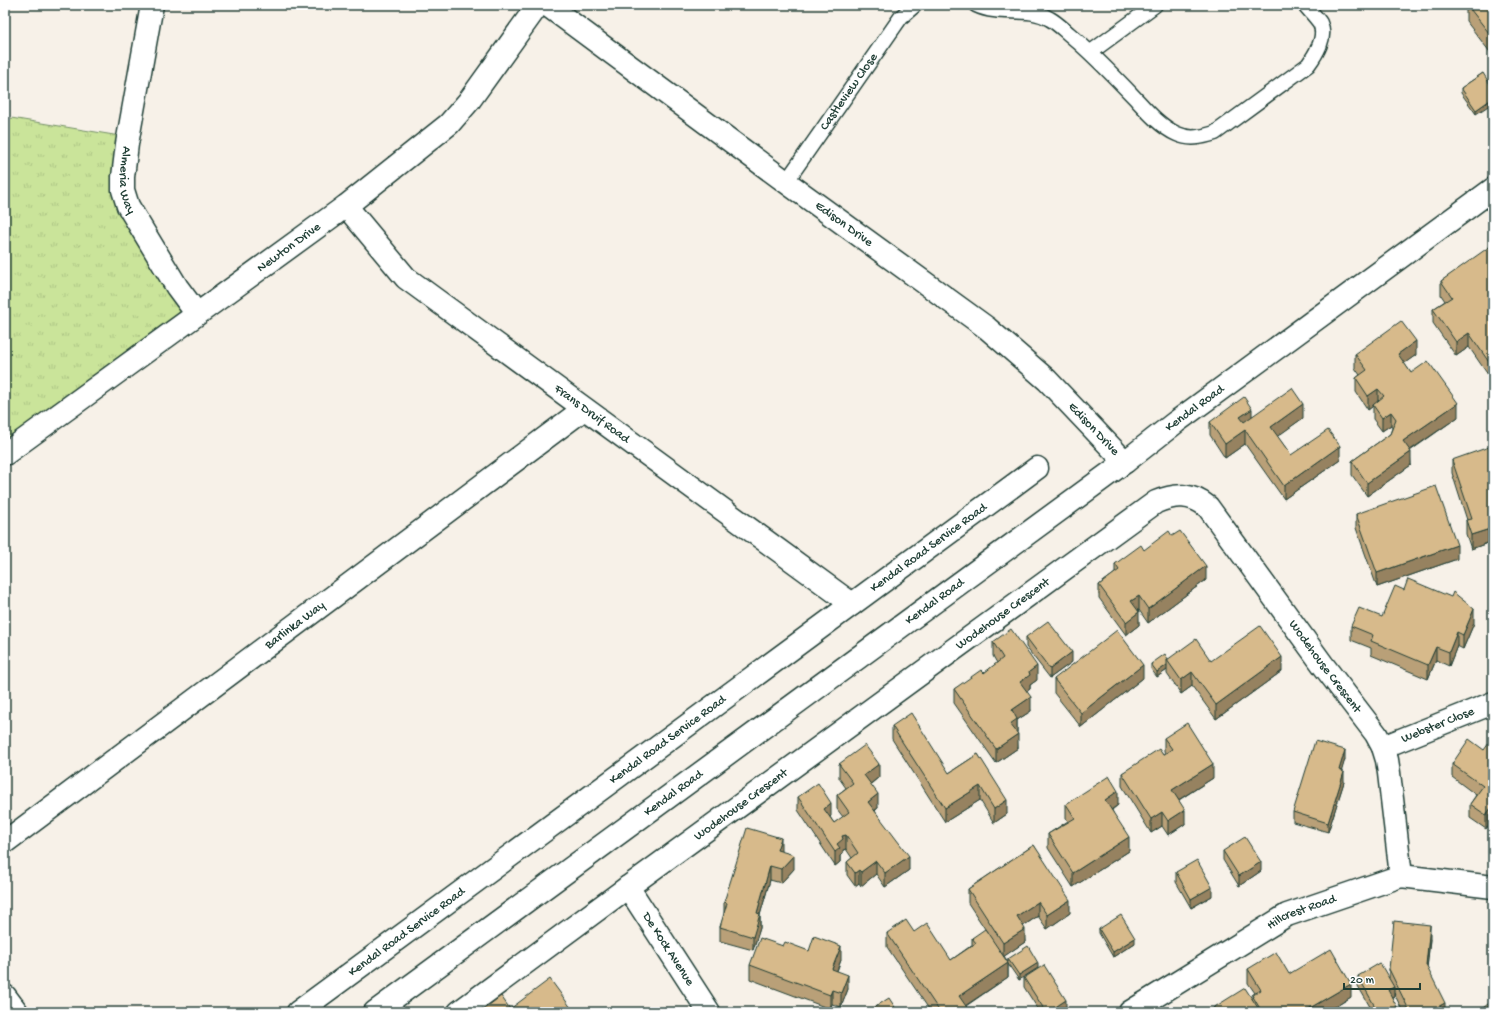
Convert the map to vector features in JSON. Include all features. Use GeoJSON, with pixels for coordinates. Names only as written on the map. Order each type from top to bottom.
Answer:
{"type":"FeatureCollection","features":[{"type":"Feature","properties":{"kind":"street","name":"Almeria Way"},"geometry":{"type":"LineString","coordinates":[[152,5],[127,144],[123,190],[128,206],[177,287],[197,314]]}},
{"type":"Feature","properties":{"kind":"street","name":"Newton Drive"},"geometry":{"type":"LineString","coordinates":[[5,454],[346,206],[449,124],[469,101],[538,5]]}},
{"type":"Feature","properties":{"kind":"street","name":"Edison Drive"},"geometry":{"type":"LineString","coordinates":[[547,5],[786,182],[987,328],[1047,380],[1125,462]]}},
{"type":"Feature","properties":{"kind":"street","name":"Kendal Road"},"geometry":{"type":"LineString","coordinates":[[375,1012],[1125,462],[1176,422],[1493,189]]}},
{"type":"Feature","properties":{"kind":"street","name":"Frans Druif Road"},"geometry":{"type":"LineString","coordinates":[[346,206],[406,278],[852,604]]}},
{"type":"Feature","properties":{"kind":"street","name":"Barlinka Way"},"geometry":{"type":"LineString","coordinates":[[5,842],[584,409]]}},
{"type":"Feature","properties":{"kind":"street","name":"Kendal Road Service Road"},"geometry":{"type":"LineString","coordinates":[[298,1012],[1037,468]]}},
{"type":"Feature","properties":{"kind":"street","name":"Wodehouse Crescent"},"geometry":{"type":"LineString","coordinates":[[459,1012],[1156,502],[1168,497],[1187,497],[1201,502],[1208,507],[1323,665],[1376,734],[1383,747],[1390,773],[1400,876]]}},
{"type":"Feature","properties":{"kind":"street","name":"Webster Close"},"geometry":{"type":"LineString","coordinates":[[1383,747],[1493,703]]}},
{"type":"Feature","properties":{"kind":"street","name":"Hillcrest Road"},"geometry":{"type":"LineString","coordinates":[[1130,1012],[1287,915],[1400,876],[1493,887]]}},
{"type":"Feature","properties":{"kind":"street","name":"De Kock Avenue"},"geometry":{"type":"LineString","coordinates":[[628,887],[709,1012]]}},
{"type":"Feature","properties":{"kind":"street"},"geometry":{"type":"LineString","coordinates":[[5,996],[17,1012]]}},
{"type":"Feature","properties":{"kind":"lane","name":"Castleview Close"},"geometry":{"type":"LineString","coordinates":[[786,182],[901,17],[915,5]]}},
{"type":"Feature","properties":{"kind":"lane"},"geometry":{"type":"LineString","coordinates":[[976,5],[982,8],[1001,12],[1020,11],[1035,13],[1050,19],[1091,52],[1154,118],[1177,134],[1197,138],[1215,134],[1308,65],[1317,52],[1321,38],[1320,24],[1306,5]]}},
{"type":"Feature","properties":{"kind":"lane"},"geometry":{"type":"LineString","coordinates":[[1091,52],[1155,5]]}},
{"type":"Feature","properties":{"kind":"green space"},"geometry":{"type":"Polygon","coordinates":[[[5,117],[126,137],[118,181],[196,314],[5,454],[5,117]]]}},
{"type":"Feature","properties":{"kind":"building"},"geometry":{"type":"Polygon","coordinates":[[[1467,5],[1493,5],[1493,38],[1467,5]]]}},
{"type":"Feature","properties":{"kind":"building"},"geometry":{"type":"Polygon","coordinates":[[[1483,73],[1493,89],[1493,98],[1476,110],[1461,88],[1483,73]]]}},
{"type":"Feature","properties":{"kind":"building"},"geometry":{"type":"Polygon","coordinates":[[[1489,247],[1493,248],[1493,368],[1469,333],[1456,342],[1433,309],[1452,297],[1441,281],[1489,247]]]}},
{"type":"Feature","properties":{"kind":"building"},"geometry":{"type":"Polygon","coordinates":[[[1401,321],[1416,341],[1398,354],[1411,373],[1428,361],[1458,403],[1403,441],[1411,452],[1367,483],[1352,461],[1390,434],[1396,419],[1391,412],[1382,418],[1373,405],[1384,396],[1378,389],[1368,396],[1356,378],[1367,370],[1355,354],[1401,321]]]}},
{"type":"Feature","properties":{"kind":"building"},"geometry":{"type":"Polygon","coordinates":[[[1292,388],[1303,404],[1271,427],[1291,455],[1328,430],[1340,446],[1284,486],[1245,430],[1225,444],[1210,422],[1244,397],[1252,409],[1240,417],[1244,422],[1292,388]]]}},
{"type":"Feature","properties":{"kind":"building"},"geometry":{"type":"Polygon","coordinates":[[[1489,447],[1493,461],[1493,469],[1490,470],[1493,479],[1493,528],[1471,535],[1466,520],[1472,519],[1452,460],[1489,447]]]}},
{"type":"Feature","properties":{"kind":"building"},"geometry":{"type":"Polygon","coordinates":[[[1436,486],[1457,545],[1377,573],[1356,514],[1436,486]]]}},
{"type":"Feature","properties":{"kind":"building"},"geometry":{"type":"Polygon","coordinates":[[[1169,531],[1172,536],[1180,531],[1206,566],[1148,609],[1139,596],[1131,601],[1139,612],[1126,622],[1099,585],[1119,570],[1115,564],[1141,545],[1144,550],[1169,531]]]}},
{"type":"Feature","properties":{"kind":"building"},"geometry":{"type":"Polygon","coordinates":[[[1408,579],[1451,597],[1453,592],[1474,609],[1463,635],[1457,632],[1449,652],[1436,647],[1428,665],[1371,641],[1373,635],[1351,626],[1359,608],[1382,617],[1395,586],[1404,590],[1408,579]]]}},
{"type":"Feature","properties":{"kind":"building"},"geometry":{"type":"Polygon","coordinates":[[[1048,621],[1072,652],[1050,669],[1026,637],[1048,621]]]}},
{"type":"Feature","properties":{"kind":"building"},"geometry":{"type":"Polygon","coordinates":[[[1260,626],[1282,657],[1216,705],[1192,672],[1181,680],[1167,660],[1196,639],[1211,661],[1260,626]]]}},
{"type":"Feature","properties":{"kind":"building"},"geometry":{"type":"Polygon","coordinates":[[[1011,629],[1037,666],[1029,672],[1030,675],[1020,682],[1031,697],[1012,710],[1017,719],[1010,724],[1018,734],[996,749],[954,689],[981,670],[984,673],[1003,658],[993,642],[1011,629]]]}},
{"type":"Feature","properties":{"kind":"building"},"geometry":{"type":"Polygon","coordinates":[[[1117,630],[1143,665],[1081,713],[1054,679],[1117,630]]]}},
{"type":"Feature","properties":{"kind":"building"},"geometry":{"type":"Polygon","coordinates":[[[1165,654],[1168,659],[1167,665],[1157,672],[1151,664],[1165,654]]]}},
{"type":"Feature","properties":{"kind":"building"},"geometry":{"type":"Polygon","coordinates":[[[911,713],[949,773],[978,754],[1007,800],[994,809],[980,786],[945,808],[892,726],[911,713]]]}},
{"type":"Feature","properties":{"kind":"building"},"geometry":{"type":"Polygon","coordinates":[[[1187,723],[1213,764],[1172,790],[1185,810],[1168,821],[1162,812],[1151,819],[1122,773],[1159,749],[1163,755],[1172,749],[1164,738],[1187,723]]]}},
{"type":"Feature","properties":{"kind":"building"},"geometry":{"type":"Polygon","coordinates":[[[1469,739],[1484,750],[1489,743],[1493,746],[1493,809],[1491,808],[1486,815],[1470,804],[1483,786],[1452,764],[1469,739]]]}},
{"type":"Feature","properties":{"kind":"building"},"geometry":{"type":"Polygon","coordinates":[[[1315,741],[1345,750],[1339,770],[1344,772],[1328,823],[1293,812],[1315,741]]]}},
{"type":"Feature","properties":{"kind":"building"},"geometry":{"type":"Polygon","coordinates":[[[865,745],[879,764],[864,775],[878,794],[868,802],[909,856],[885,873],[876,861],[861,872],[859,870],[855,873],[847,862],[858,853],[846,835],[842,836],[843,839],[837,844],[840,848],[835,852],[798,797],[818,783],[831,803],[824,809],[834,823],[849,812],[837,795],[853,783],[839,764],[865,745]]]}},
{"type":"Feature","properties":{"kind":"building"},"geometry":{"type":"Polygon","coordinates":[[[1109,776],[1118,791],[1105,800],[1129,837],[1073,873],[1048,834],[1075,818],[1066,804],[1109,776]]]}},
{"type":"Feature","properties":{"kind":"building"},"geometry":{"type":"Polygon","coordinates":[[[747,828],[781,838],[777,850],[794,855],[781,869],[770,866],[757,913],[760,914],[753,937],[720,927],[727,903],[724,902],[747,828]]]}},
{"type":"Feature","properties":{"kind":"building"},"geometry":{"type":"Polygon","coordinates":[[[1245,837],[1261,862],[1239,876],[1223,851],[1245,837]]]}},
{"type":"Feature","properties":{"kind":"building"},"geometry":{"type":"Polygon","coordinates":[[[1034,845],[1070,900],[1047,915],[1038,902],[1017,916],[1025,929],[1003,943],[968,889],[1034,845]]]}},
{"type":"Feature","properties":{"kind":"building"},"geometry":{"type":"Polygon","coordinates":[[[1197,860],[1212,887],[1191,899],[1176,872],[1197,860]]]}},
{"type":"Feature","properties":{"kind":"building"},"geometry":{"type":"Polygon","coordinates":[[[1121,915],[1135,938],[1113,952],[1099,929],[1121,915]]]}},
{"type":"Feature","properties":{"kind":"building"},"geometry":{"type":"Polygon","coordinates":[[[906,920],[914,932],[927,923],[951,960],[976,943],[972,938],[985,929],[1008,963],[959,996],[970,1012],[940,1012],[887,933],[906,920]]]}},
{"type":"Feature","properties":{"kind":"building"},"geometry":{"type":"Polygon","coordinates":[[[1394,921],[1430,925],[1426,965],[1445,1003],[1428,1012],[1410,1012],[1389,969],[1394,921]]]}},
{"type":"Feature","properties":{"kind":"building"},"geometry":{"type":"Polygon","coordinates":[[[814,936],[841,946],[832,969],[848,975],[841,993],[832,990],[830,995],[750,965],[760,938],[783,946],[785,942],[809,951],[814,936]]]}},
{"type":"Feature","properties":{"kind":"building"},"geometry":{"type":"Polygon","coordinates":[[[1028,946],[1038,963],[1019,975],[1008,959],[1028,946]]]}},
{"type":"Feature","properties":{"kind":"building"},"geometry":{"type":"Polygon","coordinates":[[[1331,949],[1351,984],[1303,1012],[1262,1012],[1252,995],[1261,990],[1248,969],[1276,952],[1289,974],[1331,949]]]}},
{"type":"Feature","properties":{"kind":"building"},"geometry":{"type":"Polygon","coordinates":[[[1380,963],[1394,987],[1388,990],[1397,1007],[1389,1012],[1378,1012],[1358,976],[1380,963]]]}},
{"type":"Feature","properties":{"kind":"building"},"geometry":{"type":"Polygon","coordinates":[[[1044,965],[1066,1000],[1048,1012],[1046,1012],[1024,978],[1044,965]]]}},
{"type":"Feature","properties":{"kind":"building"},"geometry":{"type":"Polygon","coordinates":[[[550,979],[574,1012],[480,1012],[501,996],[510,1009],[550,979]]]}},
{"type":"Feature","properties":{"kind":"building"},"geometry":{"type":"Polygon","coordinates":[[[1245,988],[1260,1011],[1259,1012],[1216,1012],[1213,1008],[1245,988]]]}},
{"type":"Feature","properties":{"kind":"building"},"geometry":{"type":"Polygon","coordinates":[[[889,998],[898,1012],[867,1012],[889,998]]]}},
{"type":"Feature","properties":{"kind":"building"},"geometry":{"type":"Polygon","coordinates":[[[1493,1000],[1493,1012],[1478,1012],[1493,1000]]]}},
{"type":"Feature","properties":{"kind":"building"},"geometry":{"type":"Polygon","coordinates":[[[920,1009],[922,1012],[915,1012],[920,1009]]]}}]}
